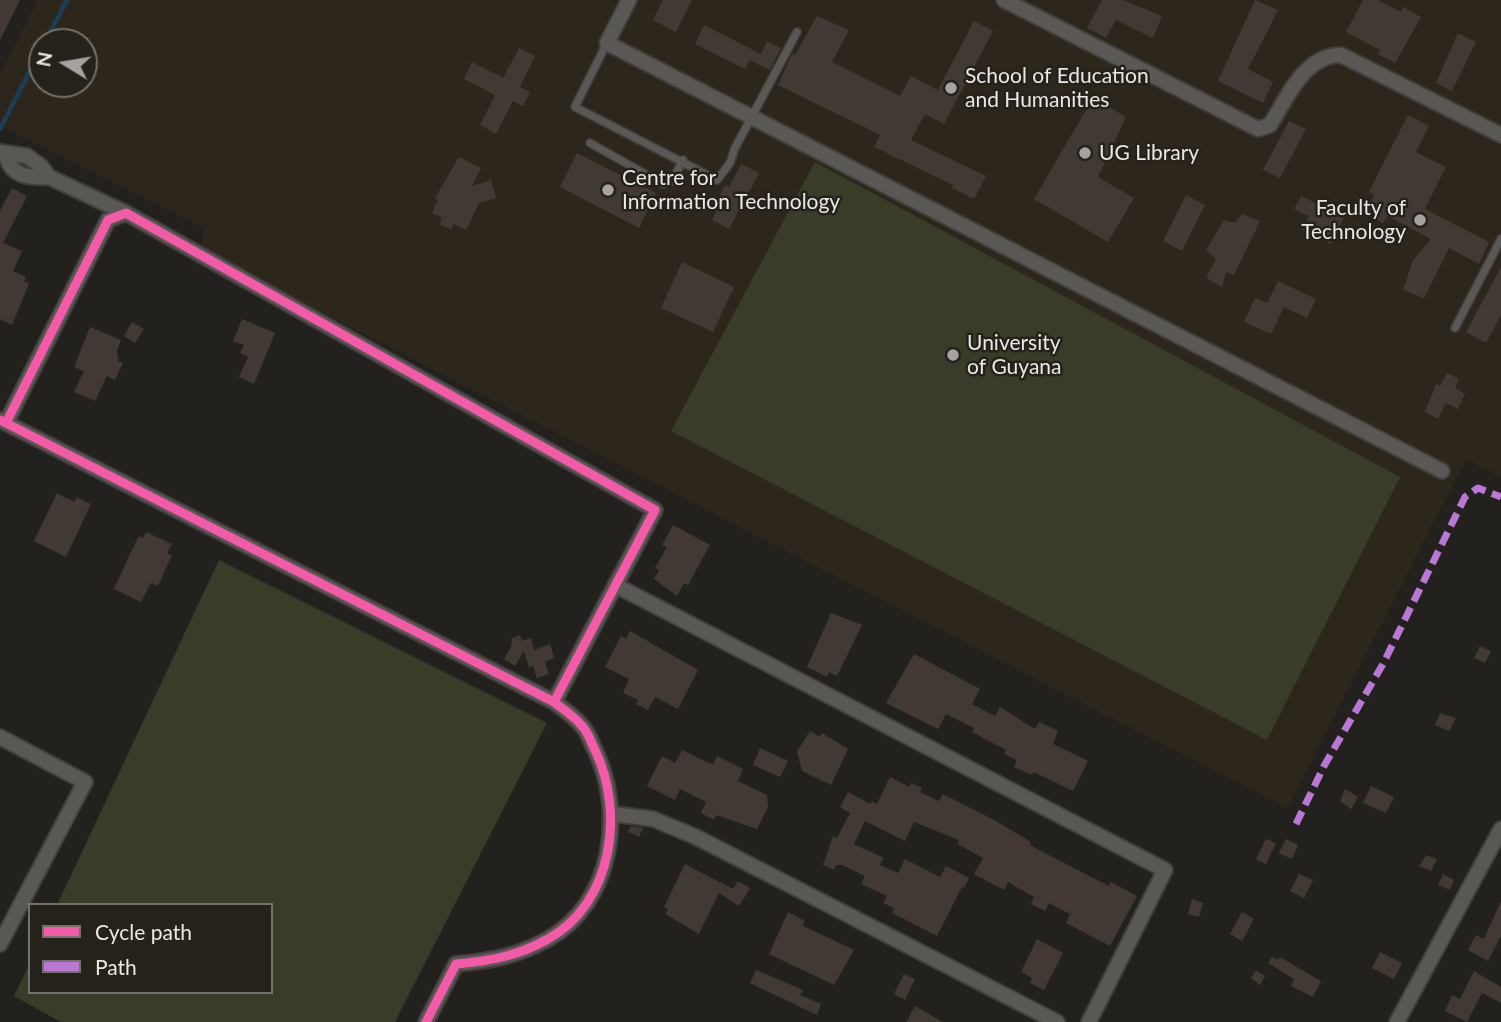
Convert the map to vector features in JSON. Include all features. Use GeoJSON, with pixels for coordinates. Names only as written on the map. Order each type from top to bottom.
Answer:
{"type":"FeatureCollection","features":[{"type":"Feature","properties":{"kind":"street"},"geometry":{"type":"LineString","coordinates":[[629,0],[607,43],[1442,471]]}},
{"type":"Feature","properties":{"kind":"street"},"geometry":{"type":"LineString","coordinates":[[1004,0],[1258,128],[1270,125],[1297,81],[1316,61],[1328,55],[1340,55],[1501,135]]}},
{"type":"Feature","properties":{"kind":"street"},"geometry":{"type":"LineString","coordinates":[[49,177],[41,166],[27,156],[3,153],[8,165],[18,174],[49,177],[126,213],[655,510],[554,702]]}},
{"type":"Feature","properties":{"kind":"street"},"geometry":{"type":"LineString","coordinates":[[126,213],[107,220],[3,421],[554,702],[583,726],[602,765],[613,814],[604,873],[581,912],[551,938],[507,959],[456,964],[426,1022]]}},
{"type":"Feature","properties":{"kind":"street"},"geometry":{"type":"LineString","coordinates":[[615,585],[1165,870],[1089,1022]]}},
{"type":"Feature","properties":{"kind":"street"},"geometry":{"type":"LineString","coordinates":[[0,737],[85,782],[0,944]]}},
{"type":"Feature","properties":{"kind":"street"},"geometry":{"type":"LineString","coordinates":[[613,814],[653,819],[696,837],[1057,1022]]}},
{"type":"Feature","properties":{"kind":"street"},"geometry":{"type":"LineString","coordinates":[[1397,1022],[1501,829]]}},
{"type":"Feature","properties":{"kind":"lane"},"geometry":{"type":"LineString","coordinates":[[607,43],[575,107],[717,180],[730,163],[735,148],[797,32]]}},
{"type":"Feature","properties":{"kind":"lane"},"geometry":{"type":"LineString","coordinates":[[590,143],[663,184],[672,181],[682,160]]}},
{"type":"Feature","properties":{"kind":"lane"},"geometry":{"type":"LineString","coordinates":[[1455,328],[1501,239]]}},
{"type":"Feature","properties":{"kind":"shaded area","name":"University of Guyana"},"geometry":{"type":"Polygon","coordinates":[[[38,0],[1501,0],[1501,477],[1466,459],[1287,808],[201,250],[204,227],[0,125],[0,74],[38,0]]]}},
{"type":"Feature","properties":{"kind":"green space"},"geometry":{"type":"Polygon","coordinates":[[[815,162],[1400,477],[1267,740],[671,431],[815,162]]]}},
{"type":"Feature","properties":{"kind":"green space"},"geometry":{"type":"Polygon","coordinates":[[[219,560],[547,723],[395,1022],[61,1022],[14,996],[28,967],[28,994],[273,994],[273,903],[58,903],[219,560]]]}},
{"type":"Feature","properties":{"kind":"building"},"geometry":{"type":"Polygon","coordinates":[[[0,0],[20,0],[0,40],[0,0]]]}},
{"type":"Feature","properties":{"kind":"building"},"geometry":{"type":"Polygon","coordinates":[[[663,0],[692,0],[676,32],[653,20],[663,0]]]}},
{"type":"Feature","properties":{"kind":"building"},"geometry":{"type":"Polygon","coordinates":[[[1102,0],[1123,0],[1162,16],[1153,38],[1116,20],[1106,38],[1087,28],[1102,0]]]}},
{"type":"Feature","properties":{"kind":"building"},"geometry":{"type":"Polygon","coordinates":[[[1255,0],[1278,10],[1248,69],[1273,82],[1263,103],[1218,81],[1255,0]]]}},
{"type":"Feature","properties":{"kind":"building"},"geometry":{"type":"Polygon","coordinates":[[[1363,0],[1378,0],[1401,12],[1403,7],[1421,17],[1395,63],[1378,54],[1380,50],[1346,32],[1363,0]]]}},
{"type":"Feature","properties":{"kind":"building"},"geometry":{"type":"Polygon","coordinates":[[[817,16],[849,30],[832,62],[900,96],[911,76],[938,90],[974,21],[993,31],[944,124],[925,114],[911,140],[986,176],[974,199],[952,188],[953,185],[874,147],[880,135],[778,85],[792,54],[795,55],[817,16]]]}},
{"type":"Feature","properties":{"kind":"building"},"geometry":{"type":"Polygon","coordinates":[[[704,25],[761,54],[767,41],[781,48],[770,70],[750,60],[745,69],[695,44],[704,25]]]}},
{"type":"Feature","properties":{"kind":"building"},"geometry":{"type":"Polygon","coordinates":[[[1458,33],[1476,42],[1452,91],[1436,83],[1458,33]]]}},
{"type":"Feature","properties":{"kind":"building"},"geometry":{"type":"Polygon","coordinates":[[[519,48],[535,56],[520,87],[530,92],[523,106],[513,101],[496,134],[480,125],[495,95],[464,79],[472,62],[503,78],[519,48]]]}},
{"type":"Feature","properties":{"kind":"building","name":"UG Library"},"geometry":{"type":"Polygon","coordinates":[[[1093,98],[1126,117],[1098,177],[1134,198],[1108,242],[1034,199],[1093,98]]]}},
{"type":"Feature","properties":{"kind":"building"},"geometry":{"type":"Polygon","coordinates":[[[1408,115],[1429,126],[1416,152],[1446,167],[1425,209],[1489,242],[1479,264],[1449,248],[1424,298],[1403,290],[1413,260],[1431,239],[1387,216],[1383,223],[1365,214],[1374,195],[1369,192],[1408,115]]]}},
{"type":"Feature","properties":{"kind":"building"},"geometry":{"type":"Polygon","coordinates":[[[1289,121],[1306,129],[1280,178],[1263,170],[1289,121]]]}},
{"type":"Feature","properties":{"kind":"building","name":"Centre for Information Technology"},"geometry":{"type":"Polygon","coordinates":[[[577,153],[656,193],[639,228],[560,187],[577,153]]]}},
{"type":"Feature","properties":{"kind":"building"},"geometry":{"type":"Polygon","coordinates":[[[459,157],[481,168],[472,186],[491,180],[496,198],[479,203],[466,230],[454,224],[451,230],[439,224],[442,218],[432,213],[438,200],[435,198],[459,157]]]}},
{"type":"Feature","properties":{"kind":"building"},"geometry":{"type":"Polygon","coordinates":[[[741,164],[759,173],[747,196],[750,198],[745,208],[741,206],[729,229],[712,220],[723,197],[720,195],[725,185],[729,187],[741,164]]]}},
{"type":"Feature","properties":{"kind":"building"},"geometry":{"type":"Polygon","coordinates":[[[12,188],[27,196],[3,243],[22,251],[13,271],[26,277],[24,281],[29,284],[12,325],[0,319],[0,211],[12,188]]]}},
{"type":"Feature","properties":{"kind":"building"},"geometry":{"type":"Polygon","coordinates":[[[1186,195],[1205,205],[1182,251],[1163,241],[1186,195]]]}},
{"type":"Feature","properties":{"kind":"building"},"geometry":{"type":"Polygon","coordinates":[[[1301,196],[1344,217],[1331,244],[1302,230],[1309,216],[1294,209],[1301,196]]]}},
{"type":"Feature","properties":{"kind":"building"},"geometry":{"type":"Polygon","coordinates":[[[1242,214],[1260,221],[1234,275],[1226,272],[1222,287],[1206,278],[1216,259],[1206,250],[1224,220],[1235,223],[1242,214]]]}},
{"type":"Feature","properties":{"kind":"building"},"geometry":{"type":"Polygon","coordinates":[[[682,262],[734,287],[713,332],[661,308],[682,262]]]}},
{"type":"Feature","properties":{"kind":"building"},"geometry":{"type":"Polygon","coordinates":[[[1501,267],[1501,315],[1486,343],[1466,332],[1501,267]]]}},
{"type":"Feature","properties":{"kind":"building"},"geometry":{"type":"Polygon","coordinates":[[[1278,281],[1316,299],[1307,318],[1284,307],[1271,334],[1244,322],[1255,298],[1267,303],[1278,281]]]}},
{"type":"Feature","properties":{"kind":"building"},"geometry":{"type":"Polygon","coordinates":[[[242,319],[275,333],[254,384],[239,377],[248,357],[240,353],[244,345],[233,341],[242,319]]]}},
{"type":"Feature","properties":{"kind":"building"},"geometry":{"type":"Polygon","coordinates":[[[132,322],[144,329],[135,343],[124,336],[132,322]]]}},
{"type":"Feature","properties":{"kind":"building"},"geometry":{"type":"Polygon","coordinates":[[[90,327],[121,340],[117,350],[118,361],[123,363],[115,380],[107,376],[95,401],[74,392],[84,371],[74,367],[90,327]]]}},
{"type":"Feature","properties":{"kind":"building"},"geometry":{"type":"Polygon","coordinates":[[[1447,373],[1459,379],[1455,388],[1465,394],[1458,409],[1446,403],[1438,419],[1425,412],[1436,384],[1440,386],[1447,373]]]}},
{"type":"Feature","properties":{"kind":"building"},"geometry":{"type":"Polygon","coordinates":[[[57,493],[74,502],[77,497],[91,504],[66,557],[34,541],[57,493]]]}},
{"type":"Feature","properties":{"kind":"building"},"geometry":{"type":"Polygon","coordinates":[[[673,525],[710,545],[688,585],[684,583],[677,596],[654,579],[659,570],[655,568],[667,547],[662,545],[673,525]]]}},
{"type":"Feature","properties":{"kind":"building"},"geometry":{"type":"Polygon","coordinates":[[[146,532],[172,544],[167,553],[172,555],[158,586],[151,583],[141,602],[114,589],[139,536],[143,538],[146,532]]]}},
{"type":"Feature","properties":{"kind":"building"},"geometry":{"type":"Polygon","coordinates":[[[831,613],[862,625],[837,676],[829,672],[827,677],[807,667],[831,613]]]}},
{"type":"Feature","properties":{"kind":"building"},"geometry":{"type":"Polygon","coordinates":[[[630,631],[698,670],[678,709],[655,697],[648,710],[636,704],[638,700],[623,693],[629,679],[605,667],[621,636],[626,639],[630,631]]]}},
{"type":"Feature","properties":{"kind":"building"},"geometry":{"type":"Polygon","coordinates":[[[520,635],[522,641],[531,638],[534,650],[550,644],[554,658],[545,662],[549,674],[537,678],[533,666],[529,668],[524,651],[515,666],[504,659],[511,647],[512,638],[520,635]]]}},
{"type":"Feature","properties":{"kind":"building"},"geometry":{"type":"Polygon","coordinates":[[[1480,646],[1491,651],[1485,663],[1474,658],[1480,646]]]}},
{"type":"Feature","properties":{"kind":"building"},"geometry":{"type":"Polygon","coordinates":[[[914,654],[980,689],[972,704],[995,716],[1000,707],[1035,729],[1039,722],[1058,731],[1053,744],[1088,761],[1073,791],[1034,772],[1032,775],[1014,767],[1017,760],[1004,754],[1006,750],[972,732],[974,728],[946,714],[938,729],[886,703],[914,654]]]}},
{"type":"Feature","properties":{"kind":"building"},"geometry":{"type":"Polygon","coordinates":[[[1440,713],[1456,718],[1449,731],[1435,725],[1440,713]]]}},
{"type":"Feature","properties":{"kind":"building"},"geometry":{"type":"Polygon","coordinates":[[[810,731],[820,737],[822,733],[848,749],[831,785],[802,771],[797,752],[810,731]]]}},
{"type":"Feature","properties":{"kind":"building"},"geometry":{"type":"Polygon","coordinates":[[[760,748],[788,761],[780,777],[753,765],[760,748]]]}},
{"type":"Feature","properties":{"kind":"building"},"geometry":{"type":"Polygon","coordinates":[[[682,750],[713,764],[717,756],[743,769],[738,781],[767,795],[768,807],[757,829],[716,815],[714,820],[701,813],[706,802],[680,789],[675,800],[647,786],[662,756],[675,763],[682,750]]]}},
{"type":"Feature","properties":{"kind":"building"},"geometry":{"type":"Polygon","coordinates":[[[890,777],[909,787],[911,783],[922,788],[920,792],[939,801],[943,794],[996,821],[1031,842],[1030,845],[1066,864],[1109,886],[1111,882],[1137,896],[1110,946],[1066,923],[1070,914],[1049,903],[1045,911],[1031,904],[1034,897],[1008,882],[1004,890],[974,874],[983,858],[957,844],[959,840],[914,822],[905,841],[865,821],[854,844],[884,858],[880,865],[898,873],[905,859],[940,877],[946,866],[969,878],[937,936],[892,913],[894,908],[883,903],[887,896],[861,884],[865,876],[842,865],[836,865],[834,870],[823,865],[833,836],[837,838],[850,813],[840,807],[848,792],[870,804],[872,801],[877,804],[890,777]]]}},
{"type":"Feature","properties":{"kind":"building"},"geometry":{"type":"Polygon","coordinates":[[[1371,786],[1394,797],[1386,813],[1363,803],[1371,786]]]}},
{"type":"Feature","properties":{"kind":"building"},"geometry":{"type":"Polygon","coordinates":[[[1345,789],[1358,797],[1351,809],[1340,801],[1345,789]]]}},
{"type":"Feature","properties":{"kind":"building"},"geometry":{"type":"Polygon","coordinates":[[[631,826],[643,828],[639,837],[628,832],[631,826]]]}},
{"type":"Feature","properties":{"kind":"building"},"geometry":{"type":"Polygon","coordinates":[[[1266,839],[1276,843],[1266,864],[1256,859],[1266,839]]]}},
{"type":"Feature","properties":{"kind":"building"},"geometry":{"type":"Polygon","coordinates":[[[1286,839],[1298,845],[1292,859],[1279,853],[1286,839]]]}},
{"type":"Feature","properties":{"kind":"building"},"geometry":{"type":"Polygon","coordinates":[[[1426,855],[1437,859],[1431,871],[1419,866],[1426,855]]]}},
{"type":"Feature","properties":{"kind":"building"},"geometry":{"type":"Polygon","coordinates":[[[685,864],[733,889],[738,881],[750,888],[739,906],[719,893],[699,934],[665,914],[668,909],[664,907],[685,864]]]}},
{"type":"Feature","properties":{"kind":"building"},"geometry":{"type":"Polygon","coordinates":[[[1299,874],[1313,880],[1304,898],[1290,891],[1299,874]]]}},
{"type":"Feature","properties":{"kind":"building"},"geometry":{"type":"Polygon","coordinates":[[[1443,874],[1454,880],[1450,890],[1438,885],[1443,874]]]}},
{"type":"Feature","properties":{"kind":"building"},"geometry":{"type":"Polygon","coordinates":[[[1192,899],[1203,903],[1199,917],[1188,914],[1192,899]]]}},
{"type":"Feature","properties":{"kind":"building"},"geometry":{"type":"Polygon","coordinates":[[[1501,901],[1501,936],[1488,961],[1468,950],[1476,935],[1484,939],[1501,901]]]}},
{"type":"Feature","properties":{"kind":"building"},"geometry":{"type":"Polygon","coordinates":[[[788,912],[805,921],[803,926],[854,950],[834,985],[769,954],[788,912]]]}},
{"type":"Feature","properties":{"kind":"building"},"geometry":{"type":"Polygon","coordinates":[[[1242,912],[1254,919],[1242,941],[1230,934],[1242,912]]]}},
{"type":"Feature","properties":{"kind":"building"},"geometry":{"type":"Polygon","coordinates":[[[1037,939],[1063,953],[1044,990],[1030,983],[1032,978],[1021,972],[1037,939]]]}},
{"type":"Feature","properties":{"kind":"building"},"geometry":{"type":"Polygon","coordinates":[[[1380,952],[1402,963],[1394,979],[1372,968],[1380,952]]]}},
{"type":"Feature","properties":{"kind":"building"},"geometry":{"type":"Polygon","coordinates":[[[1272,957],[1278,960],[1280,957],[1321,981],[1313,997],[1291,986],[1294,979],[1268,963],[1272,957]]]}},
{"type":"Feature","properties":{"kind":"building"},"geometry":{"type":"Polygon","coordinates":[[[756,970],[803,990],[800,995],[821,1004],[817,1015],[750,983],[756,970]]]}},
{"type":"Feature","properties":{"kind":"building"},"geometry":{"type":"Polygon","coordinates":[[[1256,970],[1265,976],[1260,985],[1251,978],[1256,970]]]}},
{"type":"Feature","properties":{"kind":"building"},"geometry":{"type":"Polygon","coordinates":[[[1474,971],[1501,987],[1501,1003],[1482,993],[1467,1022],[1445,1011],[1452,995],[1460,999],[1474,971]]]}},
{"type":"Feature","properties":{"kind":"building"},"geometry":{"type":"Polygon","coordinates":[[[904,974],[915,979],[905,1000],[894,994],[904,974]]]}},
{"type":"Feature","properties":{"kind":"building"},"geometry":{"type":"Polygon","coordinates":[[[915,1006],[943,1022],[906,1022],[915,1006]]]}},
{"type":"Feature","properties":{"kind":"waterway"},"geometry":{"type":"LineString","coordinates":[[52,28],[67,0]]}},
{"type":"Feature","properties":{"kind":"waterway"},"geometry":{"type":"LineString","coordinates":[[0,129],[28,74]]}},
{"type":"Feature","properties":{"kind":"marked path"},"geometry":{"type":"LineString","coordinates":[[1296,824],[1324,766],[1383,664],[1465,497],[1478,488],[1501,497]]}},
{"type":"Feature","properties":{"kind":"cycle path"},"geometry":{"type":"LineString","coordinates":[[6,423],[108,220],[126,213],[655,510],[554,702]]}},
{"type":"Feature","properties":{"kind":"cycle path"},"geometry":{"type":"LineString","coordinates":[[0,420],[554,702],[584,728],[604,774],[610,828],[607,854],[599,880],[587,903],[570,923],[537,945],[504,957],[456,964],[426,1022]]}},
{"type":"Feature","properties":{"kind":"place","name":"School of Education and Humanities"},"geometry":{"type":"Point","coordinates":[951,88]}},
{"type":"Feature","properties":{"kind":"place","name":"UG Library"},"geometry":{"type":"Point","coordinates":[1085,153]}},
{"type":"Feature","properties":{"kind":"place","name":"Centre for Information Technology"},"geometry":{"type":"Point","coordinates":[608,190]}},
{"type":"Feature","properties":{"kind":"place","name":"Faculty of Technology"},"geometry":{"type":"Point","coordinates":[1420,220]}},
{"type":"Feature","properties":{"kind":"place","name":"University of Guyana"},"geometry":{"type":"Point","coordinates":[953,355]}}]}
